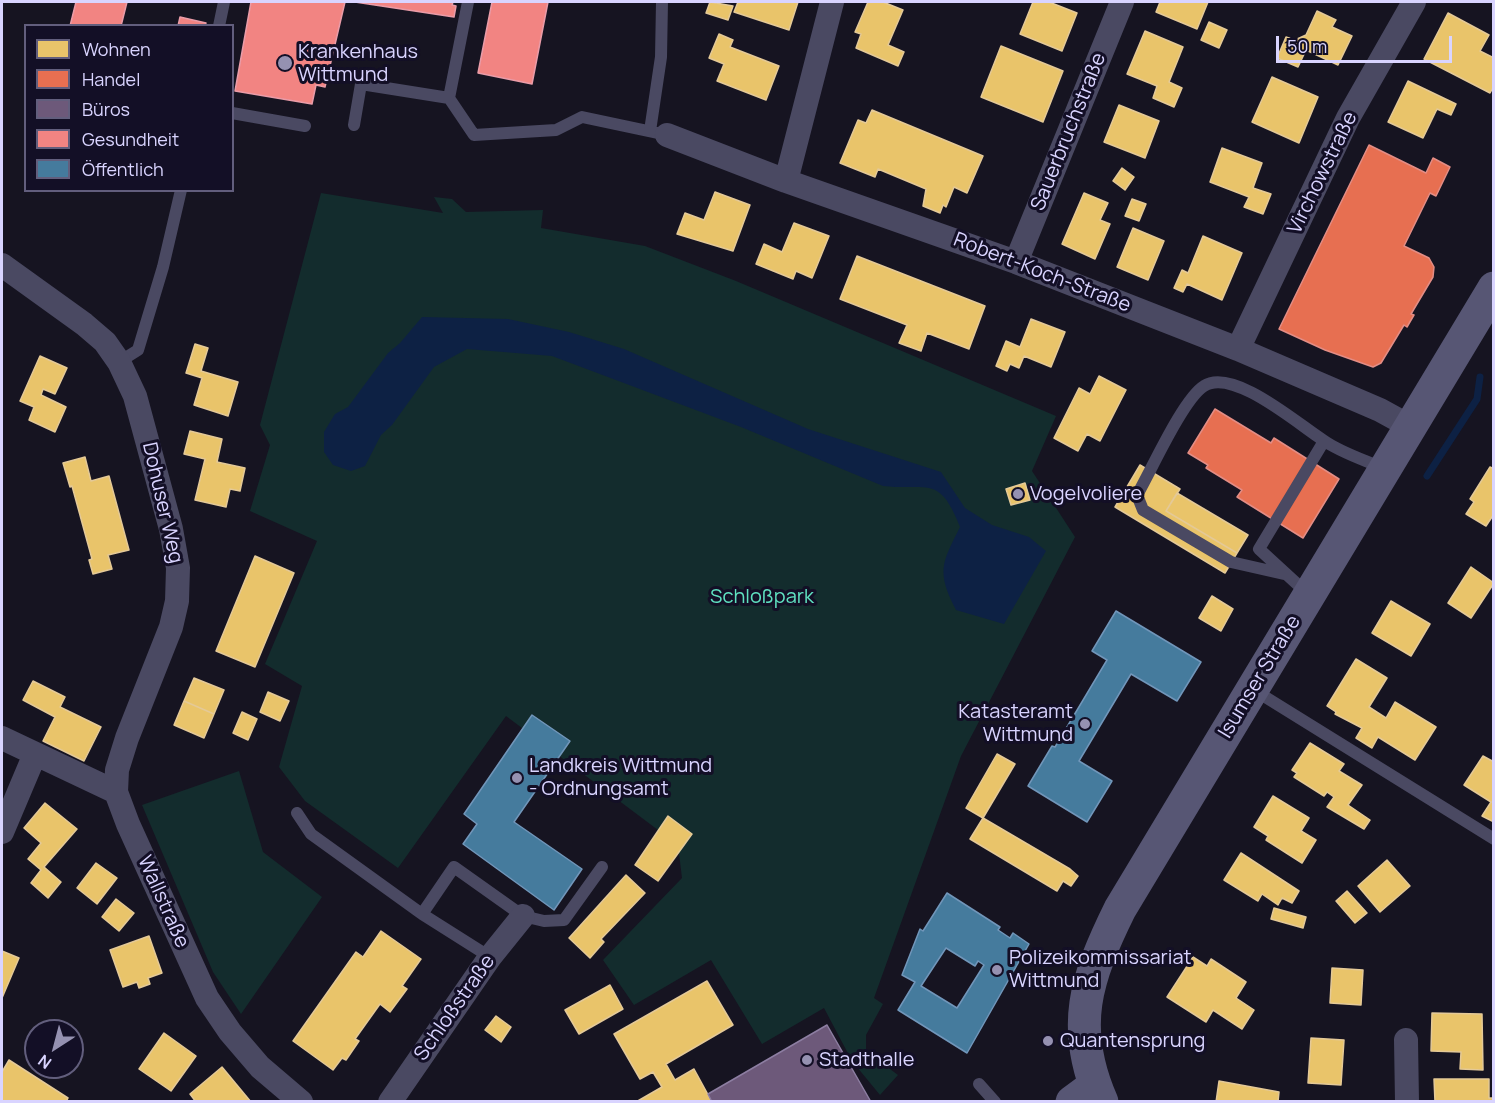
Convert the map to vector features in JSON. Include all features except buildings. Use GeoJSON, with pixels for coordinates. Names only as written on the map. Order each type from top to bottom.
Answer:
{"type":"FeatureCollection","features":[{"type":"Feature","properties":{"kind":"street"},"geometry":{"type":"LineString","coordinates":[[786,181],[832,2]]}},
{"type":"Feature","properties":{"kind":"street","name":"Sauerbruchstraße"},"geometry":{"type":"LineString","coordinates":[[1016,262],[1122,2]]}},
{"type":"Feature","properties":{"kind":"street","name":"Virchowstraße"},"geometry":{"type":"LineString","coordinates":[[1238,349],[1348,118],[1414,2]]}},
{"type":"Feature","properties":{"kind":"street","name":"Robert-Koch-Straße"},"geometry":{"type":"LineString","coordinates":[[658,133],[1016,262],[1238,349],[1380,410],[1411,427]]}},
{"type":"Feature","properties":{"kind":"street","name":"Dohuser Weg"},"geometry":{"type":"LineString","coordinates":[[2,265],[84,324],[105,342],[119,362],[135,396],[171,529],[178,568],[177,601],[171,627],[127,738],[117,771],[116,792]]}},
{"type":"Feature","properties":{"kind":"street","name":"Isumser Straße"},"geometry":{"type":"LineString","coordinates":[[1090,1096],[1085,1042],[1085,1008],[1091,972],[1120,909],[1494,288]]}},
{"type":"Feature","properties":{"kind":"street"},"geometry":{"type":"LineString","coordinates":[[2,738],[116,792]]}},
{"type":"Feature","properties":{"kind":"street"},"geometry":{"type":"LineString","coordinates":[[2,832],[35,754]]}},
{"type":"Feature","properties":{"kind":"street","name":"Wallstraße"},"geometry":{"type":"LineString","coordinates":[[116,792],[128,824],[207,998],[230,1032],[260,1066],[301,1101]]}},
{"type":"Feature","properties":{"kind":"street","name":"Schloßstraße"},"geometry":{"type":"LineString","coordinates":[[390,1101],[490,957],[523,916]]}},
{"type":"Feature","properties":{"kind":"street"},"geometry":{"type":"LineString","coordinates":[[1406,1040],[1407,1101]]}},
{"type":"Feature","properties":{"kind":"lane"},"geometry":{"type":"LineString","coordinates":[[219,24],[224,2]]}},
{"type":"Feature","properties":{"kind":"lane"},"geometry":{"type":"LineString","coordinates":[[468,2],[449,98],[474,135],[556,130],[582,117],[658,133],[662,2]]}},
{"type":"Feature","properties":{"kind":"lane"},"geometry":{"type":"LineString","coordinates":[[354,125],[361,84],[449,98]]}},
{"type":"Feature","properties":{"kind":"lane"},"geometry":{"type":"LineString","coordinates":[[234,113],[306,126]]}},
{"type":"Feature","properties":{"kind":"lane"},"geometry":{"type":"LineString","coordinates":[[119,362],[138,350],[163,267],[181,192]]}},
{"type":"Feature","properties":{"kind":"lane"},"geometry":{"type":"LineString","coordinates":[[1284,574],[1232,562],[1143,510],[1137,495],[1168,436],[1194,395],[1204,386],[1220,381],[1246,391],[1290,414],[1324,441],[1385,469]]}},
{"type":"Feature","properties":{"kind":"lane"},"geometry":{"type":"LineString","coordinates":[[1309,595],[1259,549],[1324,441]]}},
{"type":"Feature","properties":{"kind":"lane"},"geometry":{"type":"LineString","coordinates":[[1253,689],[1494,839]]}},
{"type":"Feature","properties":{"kind":"lane"},"geometry":{"type":"LineString","coordinates":[[297,813],[311,834],[422,914],[490,957]]}},
{"type":"Feature","properties":{"kind":"lane"},"geometry":{"type":"LineString","coordinates":[[422,914],[454,867],[523,916],[544,921],[564,920],[602,867]]}},
{"type":"Feature","properties":{"kind":"lane"},"geometry":{"type":"LineString","coordinates":[[979,1084],[995,1101]]}},
{"type":"Feature","properties":{"kind":"green space","name":"Schloßpark"},"geometry":{"type":"Polygon","coordinates":[[[321,193],[443,213],[434,197],[452,199],[466,212],[543,210],[541,228],[645,246],[736,281],[1056,416],[1032,471],[1075,537],[961,756],[874,998],[883,1004],[866,1035],[866,1051],[898,1075],[880,1095],[852,1061],[824,1008],[762,1044],[711,960],[634,1005],[603,960],[682,878],[678,845],[506,716],[398,868],[305,801],[279,767],[302,686],[265,664],[317,541],[250,511],[270,445],[260,425],[321,193]]]}},
{"type":"Feature","properties":{"kind":"green space"},"geometry":{"type":"Polygon","coordinates":[[[239,771],[263,852],[322,897],[241,1014],[213,972],[142,805],[239,771]]]}},
{"type":"Feature","properties":{"kind":"water"},"geometry":{"type":"Polygon","coordinates":[[[422,317],[508,319],[569,332],[624,349],[808,429],[941,472],[965,508],[992,525],[1029,537],[1046,551],[1004,624],[956,610],[946,586],[944,567],[960,527],[953,510],[939,492],[922,487],[883,486],[741,427],[552,356],[467,349],[434,367],[392,425],[381,435],[365,466],[351,471],[333,465],[324,452],[324,432],[335,414],[348,407],[388,353],[400,343],[422,317]]]}},
{"type":"Feature","properties":{"kind":"waterway"},"geometry":{"type":"LineString","coordinates":[[1427,476],[1477,399],[1480,377]]}},
{"type":"Feature","properties":{"kind":"place","name":"Krankenhaus Wittmund"},"geometry":{"type":"Point","coordinates":[285,63]}},
{"type":"Feature","properties":{"kind":"place","name":"Vogelvoliere"},"geometry":{"type":"Point","coordinates":[1018,494]}},
{"type":"Feature","properties":{"kind":"place","name":"Katasteramt Wittmund"},"geometry":{"type":"Point","coordinates":[1085,724]}},
{"type":"Feature","properties":{"kind":"place","name":"Landkreis Wittmund - Ordnungsamt"},"geometry":{"type":"Point","coordinates":[517,778]}},
{"type":"Feature","properties":{"kind":"place","name":"Polizeikommissariat Wittmund"},"geometry":{"type":"Point","coordinates":[997,970]}},
{"type":"Feature","properties":{"kind":"place","name":"Quantensprung"},"geometry":{"type":"Point","coordinates":[1048,1041]}},
{"type":"Feature","properties":{"kind":"place","name":"Stadthalle"},"geometry":{"type":"Point","coordinates":[807,1060]}}]}
